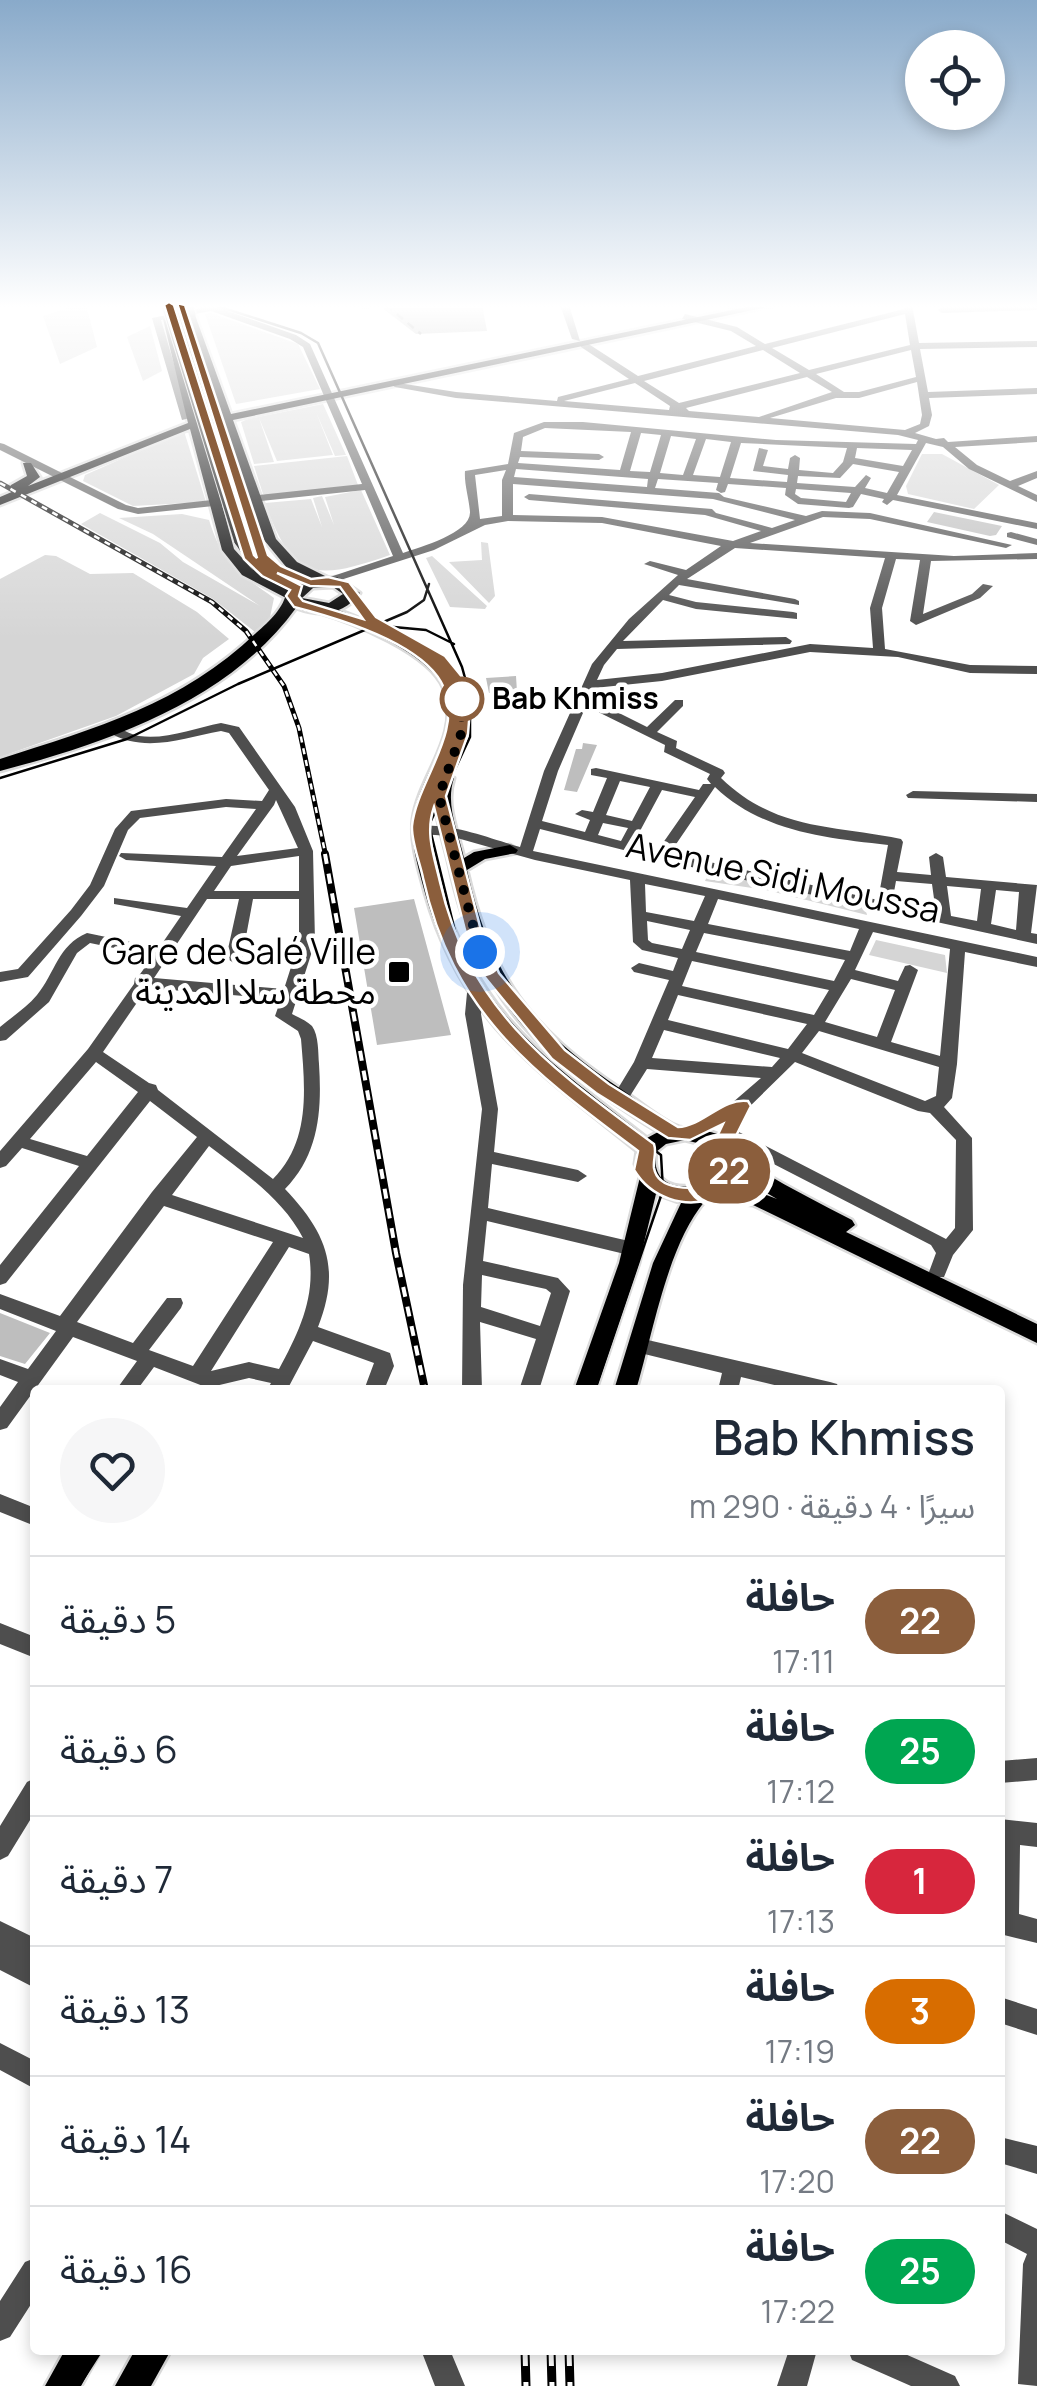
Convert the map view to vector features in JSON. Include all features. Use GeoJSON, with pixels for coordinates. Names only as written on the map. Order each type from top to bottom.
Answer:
{"type":"FeatureCollection","features":[{"type":"Feature","properties":{"kind":"highway"},"geometry":{"type":"LineString","coordinates":[[0,768],[116,731],[220,684],[253,663],[318,609],[343,604],[351,591],[308,588],[258,566],[204,416]]}},
{"type":"Feature","properties":{"kind":"highway"},"geometry":{"type":"LineString","coordinates":[[214,416],[247,540]]}},
{"type":"Feature","properties":{"kind":"highway"},"geometry":{"type":"LineString","coordinates":[[308,588],[318,609]]}},
{"type":"Feature","properties":{"kind":"highway"},"geometry":{"type":"LineString","coordinates":[[116,731],[228,670],[308,588]]}},
{"type":"Feature","properties":{"kind":"main road"},"geometry":{"type":"LineString","coordinates":[[30,464],[56,466],[87,460],[189,419],[208,416]]}},
{"type":"Feature","properties":{"kind":"main road"},"geometry":{"type":"LineString","coordinates":[[226,416],[274,548],[308,588]]}},
{"type":"Feature","properties":{"kind":"main road"},"geometry":{"type":"LineString","coordinates":[[0,499],[58,479],[189,419]]}},
{"type":"Feature","properties":{"kind":"main road"},"geometry":{"type":"LineString","coordinates":[[189,419],[228,550],[239,565],[308,588]]}},
{"type":"Feature","properties":{"kind":"main road"},"geometry":{"type":"LineString","coordinates":[[58,479],[87,460]]}},
{"type":"Feature","properties":{"kind":"main road"},"geometry":{"type":"LineString","coordinates":[[0,499],[33,480],[35,474],[30,464]]}},
{"type":"Feature","properties":{"kind":"main road"},"geometry":{"type":"LineString","coordinates":[[351,591],[371,620],[440,658],[458,681],[463,709],[461,734],[439,796],[451,825],[473,930],[491,975],[543,1040],[619,1100],[683,1133],[726,1147],[768,1186],[942,1262],[1037,1321]]}},
{"type":"Feature","properties":{"kind":"main road"},"geometry":{"type":"LineString","coordinates":[[318,609],[349,617],[409,647],[438,666],[449,682],[455,721],[420,828],[438,911],[476,993],[501,1026],[552,1077],[648,1149]]}},
{"type":"Feature","properties":{"kind":"main road"},"geometry":{"type":"LineString","coordinates":[[458,869],[480,855],[517,851]]}},
{"type":"Feature","properties":{"kind":"main road"},"geometry":{"type":"LineString","coordinates":[[587,1385],[633,1249],[649,1180],[643,1160],[658,1140],[683,1133]]}},
{"type":"Feature","properties":{"kind":"main road"},"geometry":{"type":"LineString","coordinates":[[627,1385],[687,1209],[701,1195],[725,1182],[726,1147]]}},
{"type":"Feature","properties":{"kind":"main road"},"geometry":{"type":"LineString","coordinates":[[649,1180],[669,1193],[756,1198],[1037,1334]]}},
{"type":"Feature","properties":{"kind":"main road"},"geometry":{"type":"LineString","coordinates":[[62,2386],[81,2355]]}},
{"type":"Feature","properties":{"kind":"main road"},"geometry":{"type":"LineString","coordinates":[[132,2386],[151,2355]]}},
{"type":"Feature","properties":{"kind":"street"},"geometry":{"type":"LineString","coordinates":[[339,416],[400,559]]}},
{"type":"Feature","properties":{"kind":"street"},"geometry":{"type":"LineString","coordinates":[[600,426],[606,416]]}},
{"type":"Feature","properties":{"kind":"street"},"geometry":{"type":"LineString","coordinates":[[714,416],[907,433],[922,427],[926,416]]}},
{"type":"Feature","properties":{"kind":"street"},"geometry":{"type":"LineString","coordinates":[[754,420],[767,416]]}},
{"type":"Feature","properties":{"kind":"street"},"geometry":{"type":"LineString","coordinates":[[576,443],[583,424]]}},
{"type":"Feature","properties":{"kind":"street"},"geometry":{"type":"LineString","coordinates":[[508,518],[504,491],[520,433],[535,427],[583,424],[825,446],[920,447],[1032,439],[1037,452]]}},
{"type":"Feature","properties":{"kind":"street"},"geometry":{"type":"LineString","coordinates":[[594,471],[614,427]]}},
{"type":"Feature","properties":{"kind":"street"},"geometry":{"type":"LineString","coordinates":[[922,427],[960,459]]}},
{"type":"Feature","properties":{"kind":"street"},"geometry":{"type":"LineString","coordinates":[[624,474],[637,430]]}},
{"type":"Feature","properties":{"kind":"street"},"geometry":{"type":"LineString","coordinates":[[308,588],[400,559],[471,528],[508,518],[639,519],[668,433]]}},
{"type":"Feature","properties":{"kind":"street"},"geometry":{"type":"LineString","coordinates":[[907,433],[920,447],[960,459],[1037,499]]}},
{"type":"Feature","properties":{"kind":"street"},"geometry":{"type":"LineString","coordinates":[[687,478],[702,436]]}},
{"type":"Feature","properties":{"kind":"street"},"geometry":{"type":"LineString","coordinates":[[694,536],[719,497],[736,438]]}},
{"type":"Feature","properties":{"kind":"street"},"geometry":{"type":"LineString","coordinates":[[822,474],[825,446]]}},
{"type":"Feature","properties":{"kind":"street"},"geometry":{"type":"LineString","coordinates":[[514,460],[541,467],[758,483],[822,474],[836,476],[849,460],[853,446]]}},
{"type":"Feature","properties":{"kind":"street"},"geometry":{"type":"LineString","coordinates":[[872,517],[892,495],[920,447]]}},
{"type":"Feature","properties":{"kind":"street"},"geometry":{"type":"LineString","coordinates":[[0,449],[126,513],[216,510],[257,499],[368,487]]}},
{"type":"Feature","properties":{"kind":"street"},"geometry":{"type":"LineString","coordinates":[[764,450],[757,470],[1037,526]]}},
{"type":"Feature","properties":{"kind":"street"},"geometry":{"type":"LineString","coordinates":[[471,528],[476,516],[469,473],[514,460],[599,457]]}},
{"type":"Feature","properties":{"kind":"street"},"geometry":{"type":"LineString","coordinates":[[796,458],[792,497],[818,509],[900,522],[1037,556]]}},
{"type":"Feature","properties":{"kind":"street"},"geometry":{"type":"LineString","coordinates":[[849,460],[907,470]]}},
{"type":"Feature","properties":{"kind":"street"},"geometry":{"type":"LineString","coordinates":[[523,518],[541,467]]}},
{"type":"Feature","properties":{"kind":"street"},"geometry":{"type":"LineString","coordinates":[[1008,486],[1037,474]]}},
{"type":"Feature","properties":{"kind":"street"},"geometry":{"type":"LineString","coordinates":[[517,851],[534,823],[587,684],[615,645],[661,596],[731,544],[818,509],[849,505],[866,478]]}},
{"type":"Feature","properties":{"kind":"street"},"geometry":{"type":"LineString","coordinates":[[507,480],[719,497],[803,518]]}},
{"type":"Feature","properties":{"kind":"street"},"geometry":{"type":"LineString","coordinates":[[751,504],[758,495],[758,483]]}},
{"type":"Feature","properties":{"kind":"street"},"geometry":{"type":"LineString","coordinates":[[1000,517],[1024,494]]}},
{"type":"Feature","properties":{"kind":"street"},"geometry":{"type":"LineString","coordinates":[[529,497],[709,516],[769,530]]}},
{"type":"Feature","properties":{"kind":"street"},"geometry":{"type":"LineString","coordinates":[[1008,546],[1037,508]]}},
{"type":"Feature","properties":{"kind":"street"},"geometry":{"type":"LineString","coordinates":[[847,542],[852,516]]}},
{"type":"Feature","properties":{"kind":"street"},"geometry":{"type":"LineString","coordinates":[[602,520],[731,544],[847,542],[890,555],[926,558],[1037,542]]}},
{"type":"Feature","properties":{"kind":"street"},"geometry":{"type":"LineString","coordinates":[[878,650],[876,608],[900,522]]}},
{"type":"Feature","properties":{"kind":"street"},"geometry":{"type":"LineString","coordinates":[[926,558],[916,621],[967,600],[987,586]]}},
{"type":"Feature","properties":{"kind":"street"},"geometry":{"type":"LineString","coordinates":[[650,564],[734,595],[794,610],[729,609],[661,596]]}},
{"type":"Feature","properties":{"kind":"street"},"geometry":{"type":"LineString","coordinates":[[351,591],[382,565]]}},
{"type":"Feature","properties":{"kind":"street"},"geometry":{"type":"LineString","coordinates":[[729,609],[734,595]]}},
{"type":"Feature","properties":{"kind":"street"},"geometry":{"type":"LineString","coordinates":[[615,645],[791,645],[878,650],[970,670],[1037,670]]}},
{"type":"Feature","properties":{"kind":"street"},"geometry":{"type":"LineString","coordinates":[[587,684],[662,677],[791,645]]}},
{"type":"Feature","properties":{"kind":"street"},"geometry":{"type":"LineString","coordinates":[[581,700],[672,744],[668,748],[718,773],[662,855]]}},
{"type":"Feature","properties":{"kind":"street"},"geometry":{"type":"LineString","coordinates":[[648,733],[680,704]]}},
{"type":"Feature","properties":{"kind":"street"},"geometry":{"type":"LineString","coordinates":[[116,731],[130,740],[142,741],[228,728],[241,737],[271,798],[295,821],[306,851],[307,942],[283,1016],[305,1028],[309,1039],[310,1137],[296,1169],[276,1187]]}},
{"type":"Feature","properties":{"kind":"street"},"geometry":{"type":"LineString","coordinates":[[596,772],[701,794]]}},
{"type":"Feature","properties":{"kind":"street"},"geometry":{"type":"LineString","coordinates":[[590,837],[615,776]]}},
{"type":"Feature","properties":{"kind":"street"},"geometry":{"type":"LineString","coordinates":[[714,779],[747,804],[793,828],[896,842],[884,906]]}},
{"type":"Feature","properties":{"kind":"street"},"geometry":{"type":"LineString","coordinates":[[626,846],[658,785]]}},
{"type":"Feature","properties":{"kind":"street"},"geometry":{"type":"LineString","coordinates":[[912,795],[1037,798]]}},
{"type":"Feature","properties":{"kind":"street"},"geometry":{"type":"LineString","coordinates":[[0,1162],[94,1053],[271,798]]}},
{"type":"Feature","properties":{"kind":"street"},"geometry":{"type":"LineString","coordinates":[[0,977],[23,972],[76,913],[97,886],[122,829],[136,814],[271,798]]}},
{"type":"Feature","properties":{"kind":"street"},"geometry":{"type":"LineString","coordinates":[[582,814],[636,826]]}},
{"type":"Feature","properties":{"kind":"street"},"geometry":{"type":"LineString","coordinates":[[534,823],[1030,938],[1032,889],[888,876]]}},
{"type":"Feature","properties":{"kind":"street","name":"Avenue Sidi Moussa"},"geometry":{"type":"LineString","coordinates":[[420,828],[451,825],[517,851],[1037,962]]}},
{"type":"Feature","properties":{"kind":"street"},"geometry":{"type":"LineString","coordinates":[[126,856],[227,862],[306,851]]}},
{"type":"Feature","properties":{"kind":"street"},"geometry":{"type":"LineString","coordinates":[[936,857],[944,920]]}},
{"type":"Feature","properties":{"kind":"street"},"geometry":{"type":"LineString","coordinates":[[637,878],[643,945],[690,955],[847,972]]}},
{"type":"Feature","properties":{"kind":"street"},"geometry":{"type":"LineString","coordinates":[[983,928],[989,886]]}},
{"type":"Feature","properties":{"kind":"street"},"geometry":{"type":"LineString","coordinates":[[204,894],[307,896]]}},
{"type":"Feature","properties":{"kind":"street"},"geometry":{"type":"LineString","coordinates":[[234,958],[247,894]]}},
{"type":"Feature","properties":{"kind":"street"},"geometry":{"type":"LineString","coordinates":[[619,1100],[660,1024],[713,894]]}},
{"type":"Feature","properties":{"kind":"street"},"geometry":{"type":"LineString","coordinates":[[120,901],[190,912]]}},
{"type":"Feature","properties":{"kind":"street"},"geometry":{"type":"LineString","coordinates":[[638,914],[698,926],[904,987]]}},
{"type":"Feature","properties":{"kind":"street"},"geometry":{"type":"LineString","coordinates":[[683,1133],[742,1106],[775,1074],[816,1023],[847,972],[867,928]]}},
{"type":"Feature","properties":{"kind":"street"},"geometry":{"type":"LineString","coordinates":[[0,1036],[43,998],[72,950],[86,938],[160,953]]}},
{"type":"Feature","properties":{"kind":"street"},"geometry":{"type":"LineString","coordinates":[[660,1024],[792,1055],[924,1107],[934,1107],[944,1098],[958,947]]}},
{"type":"Feature","properties":{"kind":"street"},"geometry":{"type":"LineString","coordinates":[[639,968],[677,984],[949,1064]]}},
{"type":"Feature","properties":{"kind":"street"},"geometry":{"type":"LineString","coordinates":[[882,1044],[910,970]]}},
{"type":"Feature","properties":{"kind":"street"},"geometry":{"type":"LineString","coordinates":[[140,982],[288,994]]}},
{"type":"Feature","properties":{"kind":"street"},"geometry":{"type":"LineString","coordinates":[[472,1385],[474,1266],[490,1089],[470,1005],[476,993]]}},
{"type":"Feature","properties":{"kind":"street"},"geometry":{"type":"LineString","coordinates":[[0,1301],[207,1384],[248,1370],[281,1384],[310,1332],[322,1291],[318,1250],[300,1216],[276,1187],[150,1088],[94,1053]]}},
{"type":"Feature","properties":{"kind":"street"},"geometry":{"type":"LineString","coordinates":[[642,1063],[775,1074]]}},
{"type":"Feature","properties":{"kind":"street"},"geometry":{"type":"LineString","coordinates":[[0,1278],[150,1088]]}},
{"type":"Feature","properties":{"kind":"street"},"geometry":{"type":"LineString","coordinates":[[742,1106],[726,1147],[931,1236],[942,1262]]}},
{"type":"Feature","properties":{"kind":"street"},"geometry":{"type":"LineString","coordinates":[[934,1107],[964,1138],[964,1230],[942,1262]]}},
{"type":"Feature","properties":{"kind":"street"},"geometry":{"type":"LineString","coordinates":[[0,1422],[158,1197],[207,1136]]}},
{"type":"Feature","properties":{"kind":"street"},"geometry":{"type":"LineString","coordinates":[[18,1141],[92,1164]]}},
{"type":"Feature","properties":{"kind":"street"},"geometry":{"type":"LineString","coordinates":[[484,1156],[578,1176]]}},
{"type":"Feature","properties":{"kind":"street"},"geometry":{"type":"LineString","coordinates":[[158,1197],[318,1250]]}},
{"type":"Feature","properties":{"kind":"street"},"geometry":{"type":"LineString","coordinates":[[480,1213],[633,1249]]}},
{"type":"Feature","properties":{"kind":"street"},"geometry":{"type":"LineString","coordinates":[[207,1384],[284,1238]]}},
{"type":"Feature","properties":{"kind":"street"},"geometry":{"type":"LineString","coordinates":[[474,1266],[558,1287],[561,1295],[546,1335],[538,1385]]}},
{"type":"Feature","properties":{"kind":"street"},"geometry":{"type":"LineString","coordinates":[[128,1385],[174,1303]]}},
{"type":"Feature","properties":{"kind":"street"},"geometry":{"type":"LineString","coordinates":[[472,1312],[546,1335]]}},
{"type":"Feature","properties":{"kind":"street"},"geometry":{"type":"LineString","coordinates":[[310,1332],[383,1358],[376,1385]]}},
{"type":"Feature","properties":{"kind":"street"},"geometry":{"type":"LineString","coordinates":[[640,1346],[808,1385]]}},
{"type":"Feature","properties":{"kind":"street"},"geometry":{"type":"LineString","coordinates":[[0,1367],[32,1379]]}},
{"type":"Feature","properties":{"kind":"street"},"geometry":{"type":"LineString","coordinates":[[729,1385],[732,1368]]}},
{"type":"Feature","properties":{"kind":"street"},"geometry":{"type":"LineString","coordinates":[[0,1504],[30,1515]]}},
{"type":"Feature","properties":{"kind":"street"},"geometry":{"type":"LineString","coordinates":[[0,1633],[30,1646]]}},
{"type":"Feature","properties":{"kind":"street"},"geometry":{"type":"LineString","coordinates":[[1005,1772],[1037,1769]]}},
{"type":"Feature","properties":{"kind":"street"},"geometry":{"type":"LineString","coordinates":[[0,1848],[30,1798]]}},
{"type":"Feature","properties":{"kind":"street"},"geometry":{"type":"LineString","coordinates":[[1005,1831],[1037,1835]]}},
{"type":"Feature","properties":{"kind":"street"},"geometry":{"type":"LineString","coordinates":[[1005,1923],[1037,1931]]}},
{"type":"Feature","properties":{"kind":"street"},"geometry":{"type":"LineString","coordinates":[[0,1933],[30,1949]]}},
{"type":"Feature","properties":{"kind":"street"},"geometry":{"type":"LineString","coordinates":[[0,1958],[30,1973]]}},
{"type":"Feature","properties":{"kind":"street"},"geometry":{"type":"LineString","coordinates":[[1005,2012],[1037,2022]]}},
{"type":"Feature","properties":{"kind":"street"},"geometry":{"type":"LineString","coordinates":[[0,2056],[30,2073]]}},
{"type":"Feature","properties":{"kind":"street"},"geometry":{"type":"LineString","coordinates":[[1005,2151],[1037,2160]]}},
{"type":"Feature","properties":{"kind":"street"},"geometry":{"type":"LineString","coordinates":[[1005,2228],[1037,2244]]}},
{"type":"Feature","properties":{"kind":"street"},"geometry":{"type":"LineString","coordinates":[[1033,2384],[1037,2264]]}},
{"type":"Feature","properties":{"kind":"street"},"geometry":{"type":"LineString","coordinates":[[0,2326],[30,2280]]}},
{"type":"Feature","properties":{"kind":"street"},"geometry":{"type":"LineString","coordinates":[[436,2355],[450,2386]]}},
{"type":"Feature","properties":{"kind":"street"},"geometry":{"type":"LineString","coordinates":[[792,2386],[801,2355]]}},
{"type":"Feature","properties":{"kind":"street"},"geometry":{"type":"LineString","coordinates":[[874,2355],[945,2386]]}},
{"type":"Feature","properties":{"kind":"shaded area"},"geometry":{"type":"Polygon","coordinates":[[[261,416],[318,416],[333,455],[277,461],[259,418],[274,462],[254,464],[241,422],[261,416]]]}},
{"type":"Feature","properties":{"kind":"shaded area"},"geometry":{"type":"Polygon","coordinates":[[[318,416],[329,416],[346,455],[335,456],[318,416]]]}},
{"type":"Feature","properties":{"kind":"shaded area"},"geometry":{"type":"Polygon","coordinates":[[[184,431],[206,502],[133,506],[83,481],[85,475],[184,431]]]}},
{"type":"Feature","properties":{"kind":"shaded area"},"geometry":{"type":"Polygon","coordinates":[[[922,454],[942,454],[999,485],[974,509],[908,494],[906,486],[922,454]]]}},
{"type":"Feature","properties":{"kind":"shaded area"},"geometry":{"type":"Polygon","coordinates":[[[347,456],[358,485],[266,495],[254,466],[347,456]]]}},
{"type":"Feature","properties":{"kind":"shaded area"},"geometry":{"type":"Polygon","coordinates":[[[361,490],[390,555],[343,569],[325,571],[297,561],[275,529],[265,503],[311,499],[322,527],[313,498],[322,496],[334,525],[325,497],[361,490]]]}},
{"type":"Feature","properties":{"kind":"shaded area"},"geometry":{"type":"Polygon","coordinates":[[[100,513],[160,543],[183,562],[260,606],[153,534],[119,518],[182,514],[209,520],[233,566],[274,598],[268,627],[259,635],[213,599],[81,524],[100,513]]]}},
{"type":"Feature","properties":{"kind":"shaded area"},"geometry":{"type":"Polygon","coordinates":[[[481,542],[488,543],[495,596],[489,603],[449,562],[482,560],[481,542]]]}},
{"type":"Feature","properties":{"kind":"shaded area"},"geometry":{"type":"Polygon","coordinates":[[[45,555],[56,556],[90,574],[133,573],[197,612],[229,639],[203,658],[194,674],[116,716],[0,757],[0,579],[45,555]]]}},
{"type":"Feature","properties":{"kind":"shaded area"},"geometry":{"type":"Polygon","coordinates":[[[432,556],[487,606],[485,609],[450,607],[426,558],[432,556]]]}},
{"type":"Feature","properties":{"kind":"shaded area"},"geometry":{"type":"Polygon","coordinates":[[[709,872],[783,889],[782,893],[789,895],[791,890],[865,907],[867,915],[766,890],[705,881],[709,872]]]}},
{"type":"Feature","properties":{"kind":"shaded area"},"geometry":{"type":"Polygon","coordinates":[[[876,940],[945,955],[947,973],[869,955],[876,940]]]}},
{"type":"Feature","properties":{"kind":"building"},"geometry":{"type":"Polygon","coordinates":[[[934,512],[1002,526],[996,535],[990,536],[927,522],[934,512]]]}},
{"type":"Feature","properties":{"kind":"building"},"geometry":{"type":"Polygon","coordinates":[[[516,676],[517,692],[489,693],[486,678],[516,676]]]}},
{"type":"Feature","properties":{"kind":"building"},"geometry":{"type":"Polygon","coordinates":[[[583,743],[597,745],[577,792],[564,790],[576,749],[582,749],[583,743]]]}},
{"type":"Feature","properties":{"kind":"building","name":"Gare de Salé Ville محطة سلا المدينة"},"geometry":{"type":"Polygon","coordinates":[[[414,899],[451,1035],[377,1045],[354,908],[414,899]]]}},
{"type":"Feature","properties":{"kind":"building"},"geometry":{"type":"Polygon","coordinates":[[[0,1313],[50,1333],[25,1364],[0,1356],[0,1313]]]}},
{"type":"Feature","properties":{"kind":"tram line"},"geometry":{"type":"LineString","coordinates":[[351,416],[427,589]]}},
{"type":"Feature","properties":{"kind":"tram line"},"geometry":{"type":"LineString","coordinates":[[427,589],[429,584]]}},
{"type":"Feature","properties":{"kind":"tram line"},"geometry":{"type":"LineString","coordinates":[[0,778],[127,739],[238,684],[407,612],[424,600],[427,589]]}},
{"type":"Feature","properties":{"kind":"tram line"},"geometry":{"type":"LineString","coordinates":[[427,589],[451,643]]}},
{"type":"Feature","properties":{"kind":"tram line"},"geometry":{"type":"LineString","coordinates":[[383,626],[426,630],[451,643]]}},
{"type":"Feature","properties":{"kind":"tram line"},"geometry":{"type":"LineString","coordinates":[[451,643],[470,696],[470,737],[429,825],[462,960],[485,1002],[559,1079],[661,1155],[663,1190],[597,1385]]}},
{"type":"Feature","properties":{"kind":"tram line"},"geometry":{"type":"LineString","coordinates":[[78,2386],[98,2355]]}},
{"type":"Feature","properties":{"kind":"railway"},"geometry":{"type":"LineString","coordinates":[[0,483],[212,602],[246,631],[284,686],[299,728],[326,857]]}},
{"type":"Feature","properties":{"kind":"railway"},"geometry":{"type":"LineString","coordinates":[[325,854],[396,1253],[424,1385]]}},
{"type":"Feature","properties":{"kind":"railway"},"geometry":{"type":"LineString","coordinates":[[525,2355],[526,2386]]}},
{"type":"Feature","properties":{"kind":"railway"},"geometry":{"type":"LineString","coordinates":[[551,2355],[552,2386]]}},
{"type":"Feature","properties":{"kind":"railway"},"geometry":{"type":"LineString","coordinates":[[569,2355],[570,2386]]}},
{"type":"Feature","properties":{"kind":"bus line","name":"22"},"geometry":{"type":"LineString","coordinates":[[203,416],[240,540],[252,561],[266,573],[298,588],[293,596],[298,604],[349,617],[409,647],[444,672],[452,689],[455,721],[420,826],[438,911],[472,988],[517,1044],[552,1077],[648,1149],[644,1170],[655,1186],[682,1196],[700,1196],[717,1189],[730,1172],[729,1160],[721,1147],[742,1106],[690,1133],[675,1134],[602,1089],[558,1055],[491,975],[473,930],[439,796],[461,734],[463,709],[458,681],[440,658],[371,620],[344,584],[328,580],[310,582],[277,569],[262,556],[215,416]]}},
{"type":"Feature","properties":{"kind":"place","name":"Bab Khmiss"},"geometry":{"type":"Point","coordinates":[462,699]}},
{"type":"Feature","properties":{"kind":"place","name":"Gare de Salé Ville محطة سلا المدينة"},"geometry":{"type":"Point","coordinates":[399,972]}},
{"type":"Feature","properties":{"kind":"route"},"geometry":{"type":"LineString","coordinates":[[462,699],[461,734],[439,796],[480,952]]}}]}
